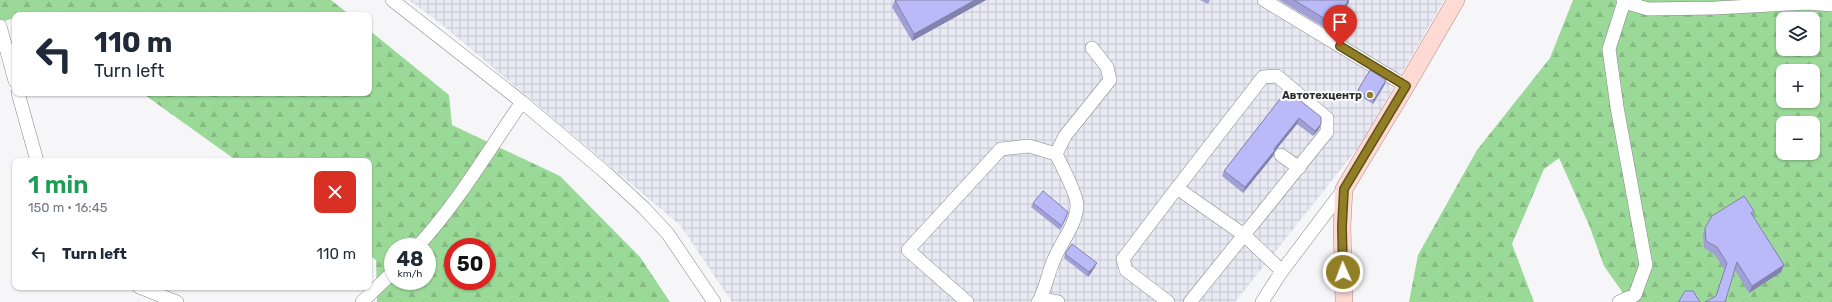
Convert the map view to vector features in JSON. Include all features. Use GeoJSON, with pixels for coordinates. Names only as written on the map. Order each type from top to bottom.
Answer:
{"type":"FeatureCollection","features":[{"type":"Feature","properties":{"kind":"main road"},"geometry":{"type":"LineString","coordinates":[[1344,302],[1342,226],[1344,189],[1456,0]]}},
{"type":"Feature","properties":{"kind":"street"},"geometry":{"type":"LineString","coordinates":[[392,0],[522,102],[606,173],[644,208],[668,234],[714,302]]}},
{"type":"Feature","properties":{"kind":"street"},"geometry":{"type":"LineString","coordinates":[[1264,0],[1406,86]]}},
{"type":"Feature","properties":{"kind":"street"},"geometry":{"type":"LineString","coordinates":[[1619,302],[1635,295],[1646,265],[1617,107],[1609,49],[1623,1],[1648,9],[1715,8],[1808,3],[1832,4]]}},
{"type":"Feature","properties":{"kind":"street"},"geometry":{"type":"LineString","coordinates":[[0,26],[12,70]]}},
{"type":"Feature","properties":{"kind":"street"},"geometry":{"type":"LineString","coordinates":[[1056,154],[1066,136],[1110,80],[1107,67],[1092,48]]}},
{"type":"Feature","properties":{"kind":"street"},"geometry":{"type":"LineString","coordinates":[[1168,302],[1126,270],[1123,259],[1263,77],[1277,76],[1327,118],[1327,132],[1190,302]]}},
{"type":"Feature","properties":{"kind":"street"},"geometry":{"type":"LineString","coordinates":[[19,96],[36,158]]}},
{"type":"Feature","properties":{"kind":"street"},"geometry":{"type":"LineString","coordinates":[[426,238],[449,208],[522,102]]}},
{"type":"Feature","properties":{"kind":"street"},"geometry":{"type":"LineString","coordinates":[[968,302],[908,250],[1001,149],[1029,146],[1056,154],[1066,173],[1078,204],[1073,223],[1056,253],[1040,300],[1058,302]]}},
{"type":"Feature","properties":{"kind":"street"},"geometry":{"type":"LineString","coordinates":[[1281,155],[1298,168]]}},
{"type":"Feature","properties":{"kind":"street"},"geometry":{"type":"LineString","coordinates":[[1177,188],[1244,235],[1282,271]]}},
{"type":"Feature","properties":{"kind":"street"},"geometry":{"type":"LineString","coordinates":[[1262,302],[1282,271],[1344,189]]}},
{"type":"Feature","properties":{"kind":"street"},"geometry":{"type":"LineString","coordinates":[[362,302],[384,281]]}},
{"type":"Feature","properties":{"kind":"street"},"geometry":{"type":"LineString","coordinates":[[147,290],[177,302]]}},
{"type":"Feature","properties":{"kind":"shaded area"},"geometry":{"type":"Polygon","coordinates":[[[409,0],[1444,0],[1361,144],[1235,302],[732,302],[680,225],[440,23],[409,0]]]}},
{"type":"Feature","properties":{"kind":"green space"},"geometry":{"type":"Polygon","coordinates":[[[0,0],[331,0],[346,12],[12,12],[12,19],[0,22],[0,0]]]}},
{"type":"Feature","properties":{"kind":"green space"},"geometry":{"type":"Polygon","coordinates":[[[1573,0],[1832,0],[1832,302],[1627,302],[1623,293],[1604,266],[1589,225],[1559,158],[1544,169],[1512,244],[1534,302],[1409,302],[1418,255],[1477,150],[1550,58],[1573,0]]]}},
{"type":"Feature","properties":{"kind":"green space"},"geometry":{"type":"Polygon","coordinates":[[[372,32],[449,95],[452,125],[560,176],[640,257],[670,302],[377,302],[376,260],[372,257],[372,158],[233,158],[146,96],[372,96],[372,32]]]}},
{"type":"Feature","properties":{"kind":"building"},"geometry":{"type":"Polygon","coordinates":[[[895,0],[975,0],[914,34],[895,0]]]}},
{"type":"Feature","properties":{"kind":"building"},"geometry":{"type":"Polygon","coordinates":[[[1294,0],[1348,0],[1335,25],[1294,0]]]}},
{"type":"Feature","properties":{"kind":"building"},"geometry":{"type":"Polygon","coordinates":[[[1370,70],[1386,80],[1374,100],[1358,90],[1370,70]]]}},
{"type":"Feature","properties":{"kind":"building"},"geometry":{"type":"Polygon","coordinates":[[[1287,90],[1321,117],[1321,124],[1315,131],[1299,118],[1245,187],[1224,171],[1287,90]]]}},
{"type":"Feature","properties":{"kind":"building"},"geometry":{"type":"Polygon","coordinates":[[[1043,191],[1068,212],[1062,226],[1033,203],[1043,191]]]}},
{"type":"Feature","properties":{"kind":"building"},"geometry":{"type":"Polygon","coordinates":[[[1744,196],[1754,211],[1751,213],[1784,265],[1752,286],[1737,262],[1725,302],[1705,302],[1716,296],[1727,263],[1717,247],[1706,241],[1705,228],[1712,216],[1744,196]]]}},
{"type":"Feature","properties":{"kind":"building"},"geometry":{"type":"Polygon","coordinates":[[[1072,244],[1097,263],[1089,272],[1065,254],[1072,244]]]}},
{"type":"Feature","properties":{"kind":"building"},"geometry":{"type":"Polygon","coordinates":[[[1685,291],[1693,291],[1700,302],[1679,302],[1685,291]]]}},
{"type":"Feature","properties":{"kind":"place","name":"Автотехцентр"},"geometry":{"type":"Point","coordinates":[1370,95]}},
{"type":"Feature","properties":{"kind":"route"},"geometry":{"type":"LineString","coordinates":[[1340,46],[1406,86],[1344,189],[1342,226],[1343,272]]}}]}
